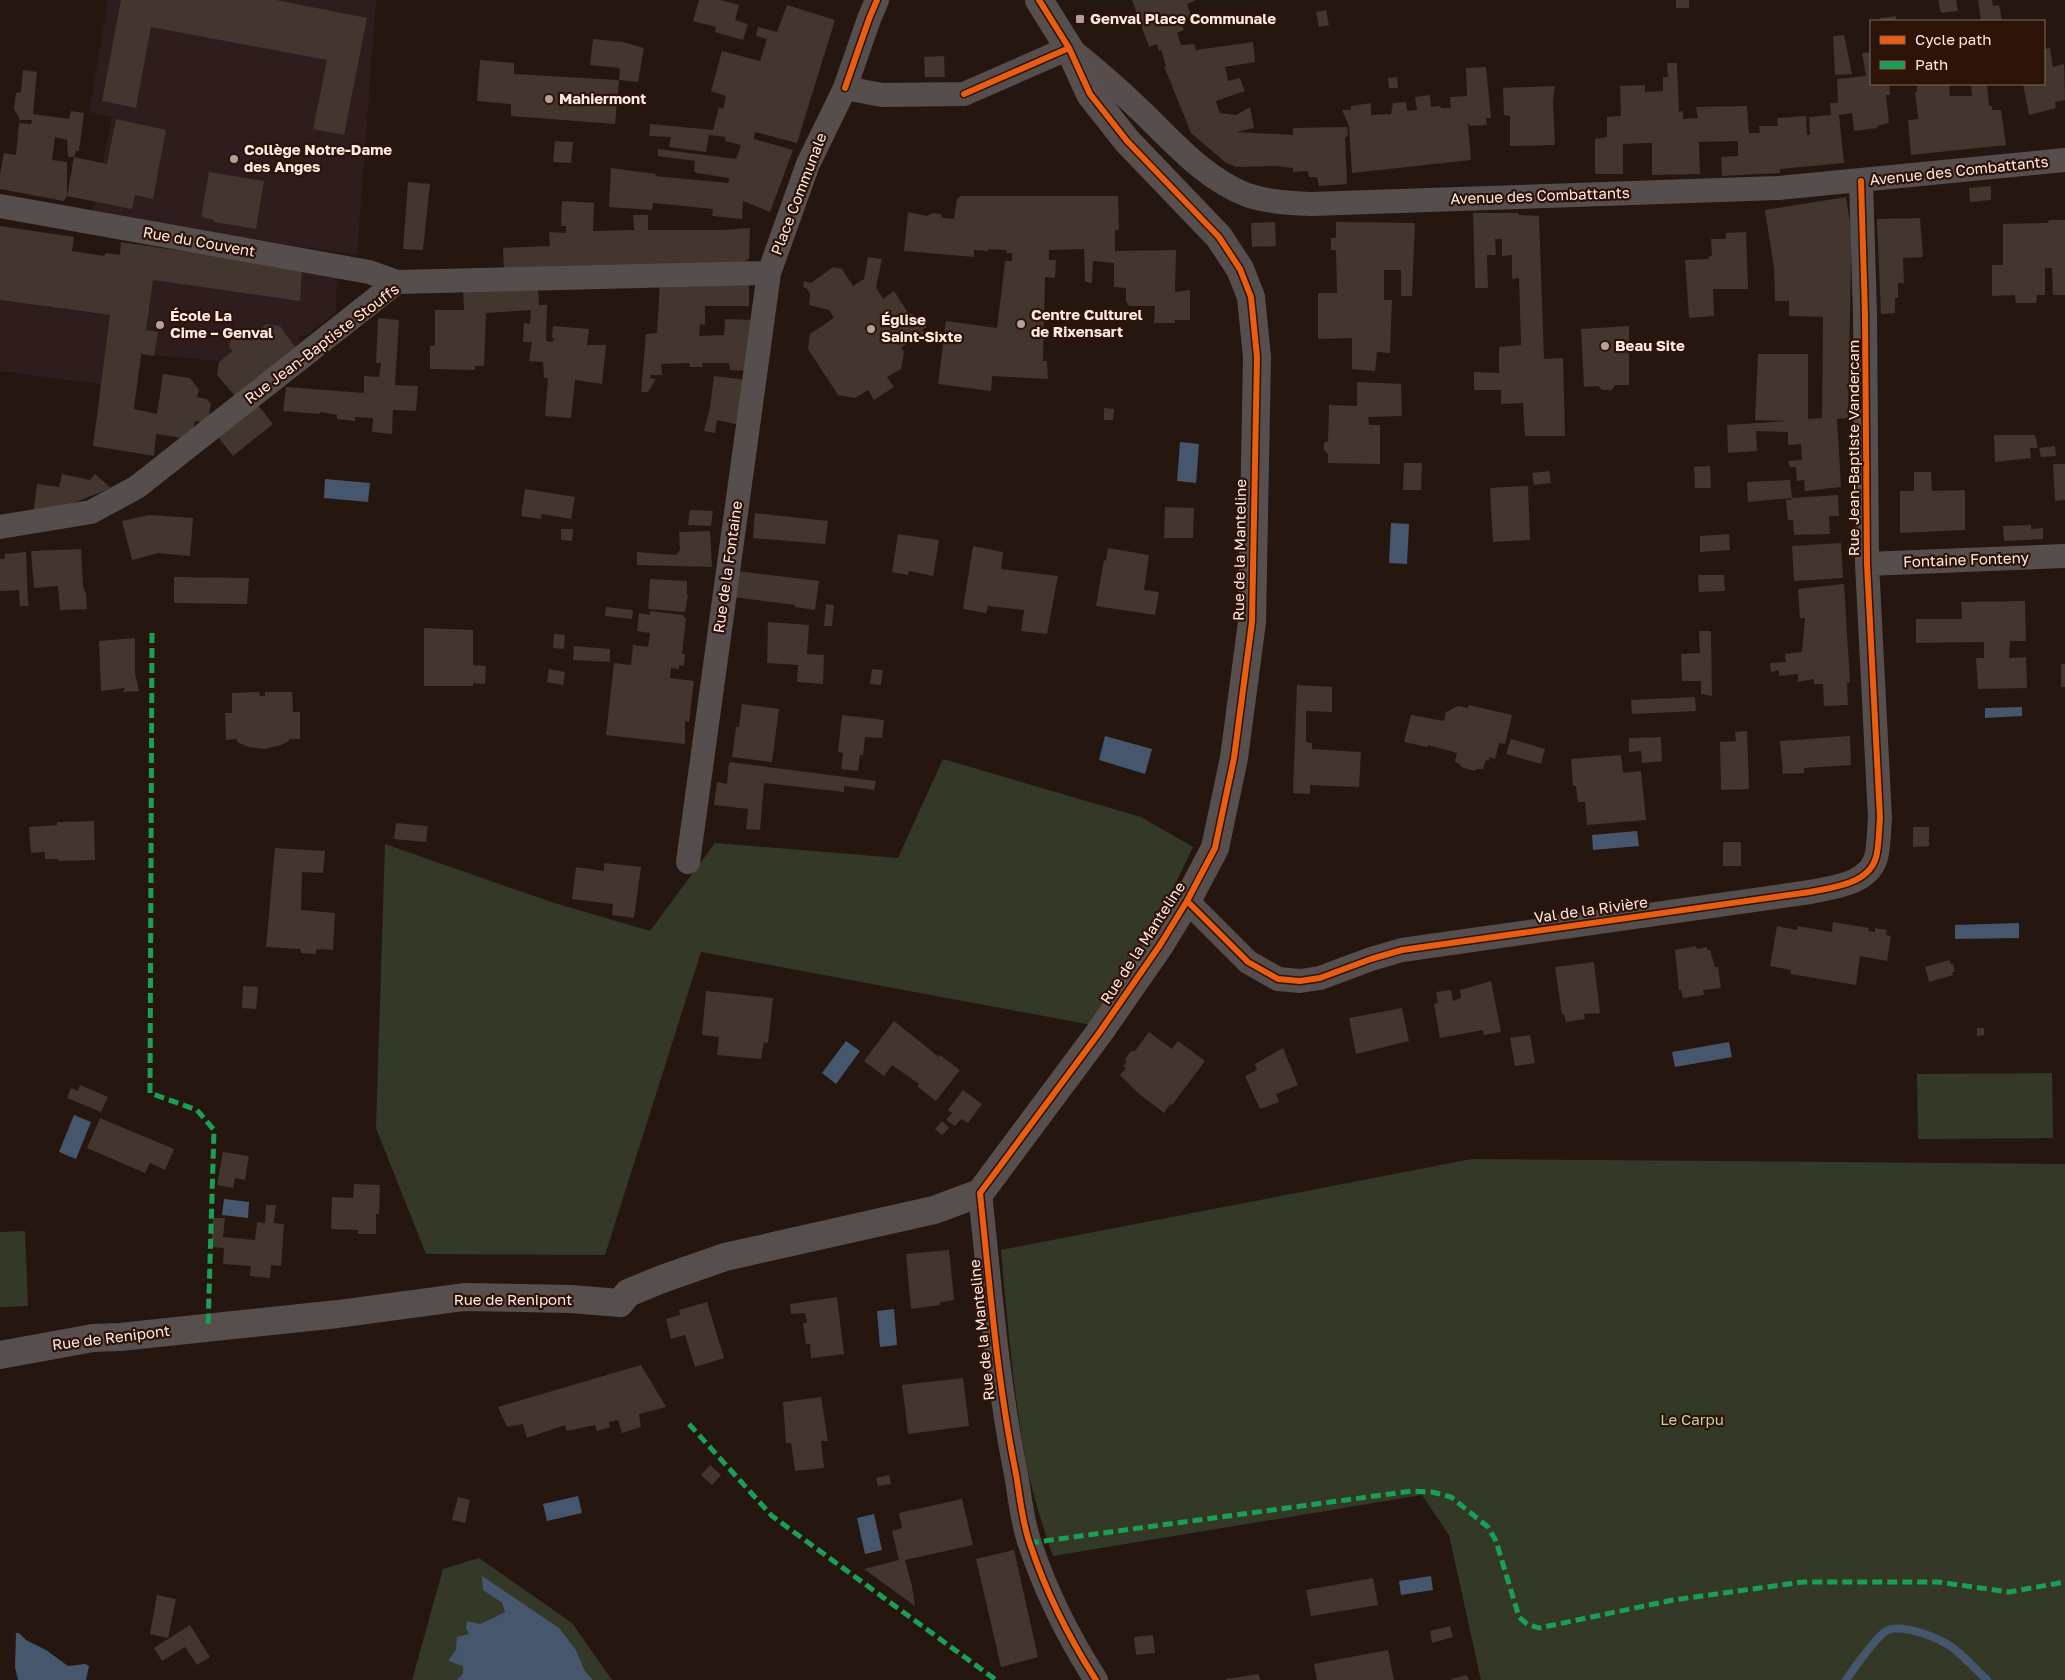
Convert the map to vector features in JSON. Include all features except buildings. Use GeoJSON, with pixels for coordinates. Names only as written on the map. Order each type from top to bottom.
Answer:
{"type":"FeatureCollection","features":[{"type":"Feature","properties":{"kind":"street","name":"Place Communale"},"geometry":{"type":"LineString","coordinates":[[769,273],[808,164],[845,88],[877,0]]}},
{"type":"Feature","properties":{"kind":"street"},"geometry":{"type":"LineString","coordinates":[[845,88],[882,95],[964,94],[1070,48],[1039,0]]}},
{"type":"Feature","properties":{"kind":"street","name":"Avenue des Combattants"},"geometry":{"type":"LineString","coordinates":[[1070,48],[1120,90],[1214,178],[1248,195],[1280,202],[1311,204],[1526,198],[1685,190],[1778,188],[1861,182],[1982,167],[2065,160]]}},
{"type":"Feature","properties":{"kind":"street","name":"Rue de la Manteline"},"geometry":{"type":"LineString","coordinates":[[1070,48],[1090,94],[1127,141],[1220,237],[1240,268],[1251,297],[1257,356],[1252,622],[1234,758],[1215,848],[1187,901],[1160,945],[1099,1033],[980,1192],[1004,1416],[1029,1543],[1052,1599],[1079,1654],[1096,1680]]}},
{"type":"Feature","properties":{"kind":"street","name":"Rue Jean-Baptiste Vandercam"},"geometry":{"type":"LineString","coordinates":[[1861,182],[1865,314],[1867,564],[1875,714]]}},
{"type":"Feature","properties":{"kind":"street","name":"Rue du Couvent"},"geometry":{"type":"LineString","coordinates":[[0,206],[369,272],[398,282]]}},
{"type":"Feature","properties":{"kind":"street","name":"Rue Jean-Baptiste Stouffs"},"geometry":{"type":"LineString","coordinates":[[0,528],[91,512],[137,487],[398,282],[769,273]]}},
{"type":"Feature","properties":{"kind":"street","name":"Rue de la Fontaine"},"geometry":{"type":"LineString","coordinates":[[688,862],[769,273]]}},
{"type":"Feature","properties":{"kind":"street","name":"Fontaine Fonteny"},"geometry":{"type":"LineString","coordinates":[[1867,564],[2065,556]]}},
{"type":"Feature","properties":{"kind":"street","name":"Val de la Rivière"},"geometry":{"type":"LineString","coordinates":[[1187,901],[1248,962],[1278,979],[1300,981],[1320,978],[1371,959],[1402,950],[1810,892],[1848,884],[1859,879],[1869,869],[1877,856],[1880,818],[1875,714]]}},
{"type":"Feature","properties":{"kind":"street","name":"Rue de Renipont"},"geometry":{"type":"LineString","coordinates":[[0,1355],[94,1338],[120,1337],[338,1314],[464,1297],[571,1299],[620,1303],[628,1294],[645,1286],[725,1257],[934,1210],[980,1192]]}},
{"type":"Feature","properties":{"kind":"shaded area","name":"Collège Notre-Dame des Anges"},"geometry":{"type":"Polygon","coordinates":[[[108,0],[376,0],[357,255],[92,215],[112,117],[89,112],[108,0]]]}},
{"type":"Feature","properties":{"kind":"shaded area","name":"École La Cime – Genval"},"geometry":{"type":"Polygon","coordinates":[[[121,242],[337,274],[336,312],[306,336],[299,336],[299,349],[217,375],[219,361],[142,354],[137,389],[0,371],[0,300],[96,314],[101,278],[116,280],[121,242]]]}},
{"type":"Feature","properties":{"kind":"green space"},"geometry":{"type":"Polygon","coordinates":[[[943,759],[1141,817],[1193,847],[1154,928],[1092,1025],[701,952],[605,1255],[426,1254],[376,1128],[385,844],[551,902],[650,931],[715,843],[898,858],[943,759]]]}},
{"type":"Feature","properties":{"kind":"green space"},"geometry":{"type":"Polygon","coordinates":[[[2052,1073],[2053,1138],[1918,1139],[1917,1074],[2052,1073]]]}},
{"type":"Feature","properties":{"kind":"green space","name":"Le Carpu"},"geometry":{"type":"Polygon","coordinates":[[[1472,1159],[2065,1164],[2065,1680],[1481,1680],[1449,1535],[1422,1495],[1053,1556],[1037,1507],[1025,1456],[1008,1328],[1001,1250],[1472,1159]]]}},
{"type":"Feature","properties":{"kind":"green space"},"geometry":{"type":"Polygon","coordinates":[[[25,1231],[28,1306],[0,1307],[0,1232],[25,1231]]]}},
{"type":"Feature","properties":{"kind":"green space"},"geometry":{"type":"Polygon","coordinates":[[[479,1558],[572,1623],[612,1680],[593,1680],[585,1671],[576,1650],[483,1590],[502,1603],[505,1612],[480,1624],[448,1661],[463,1665],[463,1673],[457,1680],[412,1680],[443,1569],[479,1558]]]}},
{"type":"Feature","properties":{"kind":"water"},"geometry":{"type":"Polygon","coordinates":[[[1180,442],[1199,444],[1196,483],[1177,481],[1180,442]]]}},
{"type":"Feature","properties":{"kind":"water"},"geometry":{"type":"Polygon","coordinates":[[[325,479],[370,483],[368,502],[324,498],[325,479]]]}},
{"type":"Feature","properties":{"kind":"water"},"geometry":{"type":"Polygon","coordinates":[[[1391,523],[1409,524],[1407,564],[1389,563],[1391,523]]]}},
{"type":"Feature","properties":{"kind":"water"},"geometry":{"type":"Polygon","coordinates":[[[2022,707],[2022,716],[1985,718],[1985,708],[2022,707]]]}},
{"type":"Feature","properties":{"kind":"water"},"geometry":{"type":"Polygon","coordinates":[[[1105,736],[1152,749],[1145,774],[1099,760],[1105,736]]]}},
{"type":"Feature","properties":{"kind":"water"},"geometry":{"type":"Polygon","coordinates":[[[1637,831],[1639,846],[1593,850],[1592,835],[1637,831]]]}},
{"type":"Feature","properties":{"kind":"water"},"geometry":{"type":"Polygon","coordinates":[[[2019,923],[2019,938],[1955,939],[1955,925],[2019,923]]]}},
{"type":"Feature","properties":{"kind":"water"},"geometry":{"type":"Polygon","coordinates":[[[846,1041],[860,1051],[836,1084],[822,1073],[846,1041]]]}},
{"type":"Feature","properties":{"kind":"water"},"geometry":{"type":"Polygon","coordinates":[[[1729,1042],[1732,1057],[1675,1067],[1672,1052],[1729,1042]]]}},
{"type":"Feature","properties":{"kind":"water"},"geometry":{"type":"Polygon","coordinates":[[[74,1115],[91,1122],[76,1159],[59,1152],[74,1115]]]}},
{"type":"Feature","properties":{"kind":"water"},"geometry":{"type":"Polygon","coordinates":[[[224,1199],[249,1202],[248,1218],[222,1215],[224,1199]]]}},
{"type":"Feature","properties":{"kind":"water"},"geometry":{"type":"Polygon","coordinates":[[[894,1309],[897,1345],[880,1347],[877,1311],[894,1309]]]}},
{"type":"Feature","properties":{"kind":"water"},"geometry":{"type":"Polygon","coordinates":[[[578,1496],[582,1513],[547,1521],[543,1504],[578,1496]]]}},
{"type":"Feature","properties":{"kind":"water"},"geometry":{"type":"Polygon","coordinates":[[[874,1514],[882,1550],[865,1554],[857,1518],[874,1514]]]}},
{"type":"Feature","properties":{"kind":"water"},"geometry":{"type":"Polygon","coordinates":[[[482,1576],[559,1628],[576,1650],[585,1671],[593,1680],[457,1680],[463,1673],[463,1666],[448,1661],[456,1650],[457,1637],[469,1634],[466,1628],[467,1621],[480,1624],[505,1612],[502,1603],[483,1590],[482,1576]]]}},
{"type":"Feature","properties":{"kind":"water"},"geometry":{"type":"Polygon","coordinates":[[[1431,1576],[1433,1590],[1401,1595],[1399,1581],[1431,1576]]]}},
{"type":"Feature","properties":{"kind":"water"},"geometry":{"type":"Polygon","coordinates":[[[16,1633],[46,1650],[68,1666],[85,1664],[89,1666],[86,1680],[18,1680],[15,1667],[16,1633]]]}},
{"type":"Feature","properties":{"kind":"waterway"},"geometry":{"type":"LineString","coordinates":[[1846,1680],[1878,1638],[1888,1630],[1895,1629],[1912,1630],[1947,1644],[1962,1655],[1987,1680]]}},
{"type":"Feature","properties":{"kind":"marked path"},"geometry":{"type":"LineString","coordinates":[[152,633],[150,1093],[197,1110],[214,1130],[208,1328]]}},
{"type":"Feature","properties":{"kind":"marked path"},"geometry":{"type":"LineString","coordinates":[[689,1424],[772,1516],[996,1680]]}},
{"type":"Feature","properties":{"kind":"marked path"},"geometry":{"type":"LineString","coordinates":[[1029,1543],[1412,1491],[1432,1492],[1451,1497],[1488,1527],[1496,1541],[1519,1617],[1527,1624],[1539,1628],[1673,1600],[1803,1582],[1938,1582],[2009,1592],[2065,1582]]}},
{"type":"Feature","properties":{"kind":"cycle path"},"geometry":{"type":"LineString","coordinates":[[845,88],[877,0]]}},
{"type":"Feature","properties":{"kind":"cycle path"},"geometry":{"type":"LineString","coordinates":[[1039,0],[1069,48],[1090,94],[1127,141],[1219,237],[1240,269],[1251,297],[1257,357],[1252,622],[1234,758],[1215,848],[1187,901],[1160,945],[1099,1033],[980,1193],[999,1369],[1009,1439],[1027,1536],[1036,1562],[1067,1631],[1096,1680]]}},
{"type":"Feature","properties":{"kind":"cycle path"},"geometry":{"type":"LineString","coordinates":[[964,94],[1069,48]]}},
{"type":"Feature","properties":{"kind":"cycle path"},"geometry":{"type":"LineString","coordinates":[[1187,901],[1248,962],[1278,979],[1300,981],[1320,978],[1371,959],[1402,950],[1810,892],[1840,886],[1860,878],[1868,871],[1874,863],[1877,853],[1880,818],[1867,564],[1865,314],[1861,181]]}},
{"type":"Feature","properties":{"kind":"place","name":"Genval Place Communale"},"geometry":{"type":"Point","coordinates":[1080,19]}},
{"type":"Feature","properties":{"kind":"place","name":"Mahiermont"},"geometry":{"type":"Point","coordinates":[549,99]}},
{"type":"Feature","properties":{"kind":"place","name":"Collège Notre-Dame des Anges"},"geometry":{"type":"Point","coordinates":[234,159]}},
{"type":"Feature","properties":{"kind":"place","name":"Centre Culturel de Rixensart"},"geometry":{"type":"Point","coordinates":[1021,324]}},
{"type":"Feature","properties":{"kind":"place","name":"École La Cime – Genval"},"geometry":{"type":"Point","coordinates":[160,325]}},
{"type":"Feature","properties":{"kind":"place","name":"Église Saint-Sixte"},"geometry":{"type":"Point","coordinates":[871,329]}},
{"type":"Feature","properties":{"kind":"place","name":"Beau Site"},"geometry":{"type":"Point","coordinates":[1605,346]}}]}
